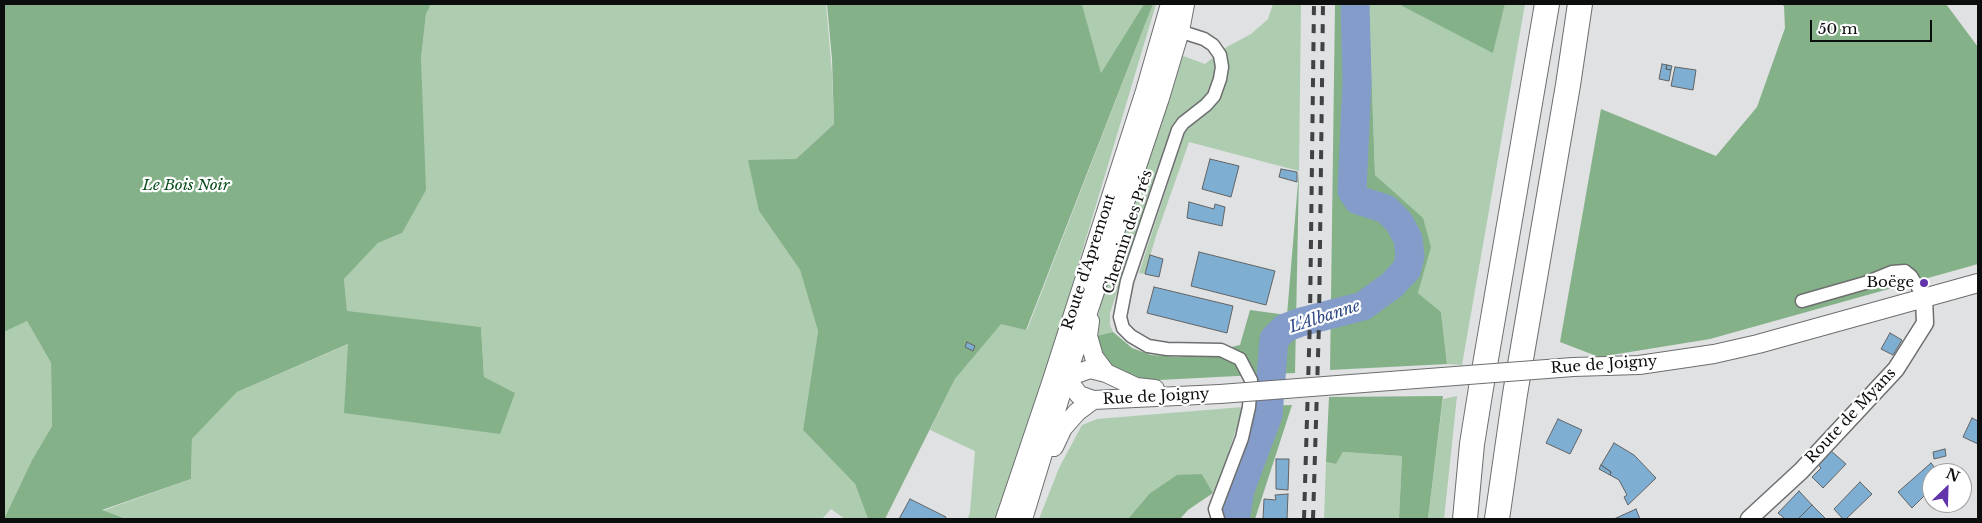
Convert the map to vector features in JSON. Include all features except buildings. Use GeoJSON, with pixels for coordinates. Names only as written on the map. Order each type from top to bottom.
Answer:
{"type":"FeatureCollection","features":[{"type":"Feature","properties":{"kind":"highway"},"geometry":{"type":"LineString","coordinates":[[1465,519],[1472,444],[1547,4]]}},
{"type":"Feature","properties":{"kind":"highway"},"geometry":{"type":"LineString","coordinates":[[1497,519],[1514,394],[1568,85],[1580,4]]}},
{"type":"Feature","properties":{"kind":"main road","name":"Route d'Apremont"},"geometry":{"type":"LineString","coordinates":[[1024,519],[1058,375],[1093,299],[1160,98],[1172,29],[1170,4]]}},
{"type":"Feature","properties":{"kind":"main road","name":"Route d'Apremont"},"geometry":{"type":"LineString","coordinates":[[1005,519],[1058,375],[1134,126],[1172,29],[1185,4]]}},
{"type":"Feature","properties":{"kind":"main road","name":"Rue de Joigny"},"geometry":{"type":"LineString","coordinates":[[1058,375],[1079,395],[1093,400],[1220,394],[1574,367],[1638,365],[1714,354],[1978,283]]}},
{"type":"Feature","properties":{"kind":"main road","name":"Rue de Joigny"},"geometry":{"type":"LineString","coordinates":[[1093,299],[1088,336],[1094,357],[1106,373]]}},
{"type":"Feature","properties":{"kind":"main road","name":"Rue de Joigny"},"geometry":{"type":"LineString","coordinates":[[1058,375],[1090,369],[1106,373],[1136,387],[1220,394]]}},
{"type":"Feature","properties":{"kind":"main road","name":"Rue de Joigny"},"geometry":{"type":"LineString","coordinates":[[1024,519],[1063,428],[1077,412],[1093,400]]}},
{"type":"Feature","properties":{"kind":"street","name":"Chemin des Prés"},"geometry":{"type":"LineString","coordinates":[[1172,29],[1204,39],[1213,45],[1220,55],[1222,67],[1220,79],[1214,96],[1183,123],[1178,130],[1127,281],[1120,317],[1123,328],[1131,336],[1148,346],[1167,349],[1221,350],[1240,359],[1251,380],[1249,407],[1242,438],[1215,509],[1218,519]]}},
{"type":"Feature","properties":{"kind":"street"},"geometry":{"type":"LineString","coordinates":[[1802,301],[1865,283],[1892,272],[1905,271],[1911,276],[1924,297]]}},
{"type":"Feature","properties":{"kind":"street","name":"Route de Myans"},"geometry":{"type":"LineString","coordinates":[[1749,519],[1801,471],[1896,369],[1925,323],[1924,297]]}},
{"type":"Feature","properties":{"kind":"green space","name":"Le Bois Noir"},"geometry":{"type":"Polygon","coordinates":[[[4,4],[431,4],[426,14],[421,59],[426,190],[402,233],[378,243],[344,279],[347,311],[481,327],[484,377],[515,393],[500,434],[344,413],[348,344],[237,392],[192,439],[191,479],[102,510],[126,519],[4,519],[32,460],[52,426],[51,363],[27,321],[4,332],[4,4]]]}},
{"type":"Feature","properties":{"kind":"green space"},"geometry":{"type":"Polygon","coordinates":[[[431,4],[826,4],[834,124],[796,159],[759,211],[800,270],[818,331],[803,430],[855,484],[868,519],[845,519],[831,509],[822,519],[126,519],[102,511],[191,479],[192,439],[237,392],[349,344],[484,377],[481,327],[347,312],[344,279],[378,243],[402,233],[426,14],[431,4]]]}},
{"type":"Feature","properties":{"kind":"green space"},"geometry":{"type":"Polygon","coordinates":[[[827,4],[1082,4],[1101,73],[1144,4],[1153,4],[1026,330],[1001,324],[955,379],[885,519],[868,519],[855,484],[803,430],[818,331],[800,270],[759,211],[748,160],[796,159],[834,124],[832,59],[827,4]]]}},
{"type":"Feature","properties":{"kind":"green space"},"geometry":{"type":"Polygon","coordinates":[[[1082,4],[1144,4],[1101,73],[1082,4]]]}},
{"type":"Feature","properties":{"kind":"green space"},"geometry":{"type":"Polygon","coordinates":[[[1153,4],[1156,4],[1036,406],[996,519],[968,519],[975,451],[930,430],[955,379],[1001,323],[1027,330],[1153,4]]]}},
{"type":"Feature","properties":{"kind":"green space"},"geometry":{"type":"Polygon","coordinates":[[[1273,4],[1301,4],[1299,171],[1189,142],[1156,236],[1145,274],[1139,273],[1182,140],[1169,135],[1110,313],[1110,325],[1113,332],[1096,336],[1101,304],[1183,56],[1205,64],[1225,48],[1251,34],[1268,19],[1273,4]]]}},
{"type":"Feature","properties":{"kind":"green space"},"geometry":{"type":"Polygon","coordinates":[[[1335,4],[1369,4],[1375,175],[1423,218],[1431,247],[1418,293],[1441,312],[1447,364],[1330,370],[1335,4]]]}},
{"type":"Feature","properties":{"kind":"green space"},"geometry":{"type":"Polygon","coordinates":[[[1369,4],[1402,4],[1402,6],[1493,52],[1505,4],[1525,4],[1462,365],[1447,364],[1441,312],[1418,293],[1429,253],[1398,197],[1375,175],[1369,4]]]}},
{"type":"Feature","properties":{"kind":"green space"},"geometry":{"type":"Polygon","coordinates":[[[1402,4],[1505,4],[1493,53],[1402,6],[1402,4]]]}},
{"type":"Feature","properties":{"kind":"green space"},"geometry":{"type":"Polygon","coordinates":[[[1781,4],[1946,4],[1978,47],[1978,264],[1710,339],[1599,357],[1560,342],[1601,109],[1716,156],[1757,107],[1785,28],[1784,6],[1781,4]]]}},
{"type":"Feature","properties":{"kind":"green space"},"geometry":{"type":"Polygon","coordinates":[[[1299,171],[1295,373],[1140,381],[1128,379],[1104,361],[1096,336],[1113,332],[1132,348],[1151,355],[1177,357],[1197,355],[1240,345],[1250,310],[1287,315],[1299,171]]]}},
{"type":"Feature","properties":{"kind":"green space"},"geometry":{"type":"Polygon","coordinates":[[[27,321],[51,363],[52,426],[32,460],[4,519],[4,332],[27,321]]]}},
{"type":"Feature","properties":{"kind":"green space"},"geometry":{"type":"Polygon","coordinates":[[[1443,396],[1428,519],[1399,519],[1402,456],[1343,452],[1336,464],[1326,462],[1329,397],[1443,396]]]}},
{"type":"Feature","properties":{"kind":"green space"},"geometry":{"type":"Polygon","coordinates":[[[1457,396],[1444,519],[1428,519],[1443,399],[1457,396]]]}},
{"type":"Feature","properties":{"kind":"green space"},"geometry":{"type":"Polygon","coordinates":[[[1292,405],[1255,519],[1221,519],[1225,491],[1254,406],[1292,405]]]}},
{"type":"Feature","properties":{"kind":"green space"},"geometry":{"type":"Polygon","coordinates":[[[1243,407],[1225,464],[1213,493],[1202,474],[1149,494],[1128,519],[1039,519],[1059,468],[1082,425],[1097,419],[1243,407]]]}},
{"type":"Feature","properties":{"kind":"green space"},"geometry":{"type":"Polygon","coordinates":[[[1343,452],[1402,456],[1399,519],[1324,519],[1326,462],[1336,464],[1343,452]]]}},
{"type":"Feature","properties":{"kind":"green space"},"geometry":{"type":"Polygon","coordinates":[[[1202,474],[1213,493],[1188,510],[1180,519],[1128,519],[1149,494],[1177,475],[1202,474]]]}},
{"type":"Feature","properties":{"kind":"waterway","name":"L'Albanne"},"geometry":{"type":"LineString","coordinates":[[1235,519],[1240,490],[1268,415],[1274,339],[1285,328],[1301,322],[1363,306],[1392,285],[1407,269],[1410,256],[1408,239],[1399,222],[1386,209],[1358,200],[1352,191],[1357,81],[1355,4]]}},
{"type":"Feature","properties":{"kind":"railway"},"geometry":{"type":"LineString","coordinates":[[1304,519],[1310,318],[1314,4]]}},
{"type":"Feature","properties":{"kind":"railway"},"geometry":{"type":"LineString","coordinates":[[1313,519],[1319,324],[1323,4]]}},
{"type":"Feature","properties":{"kind":"place","name":"Boëge"},"geometry":{"type":"Point","coordinates":[1924,283]}}]}
